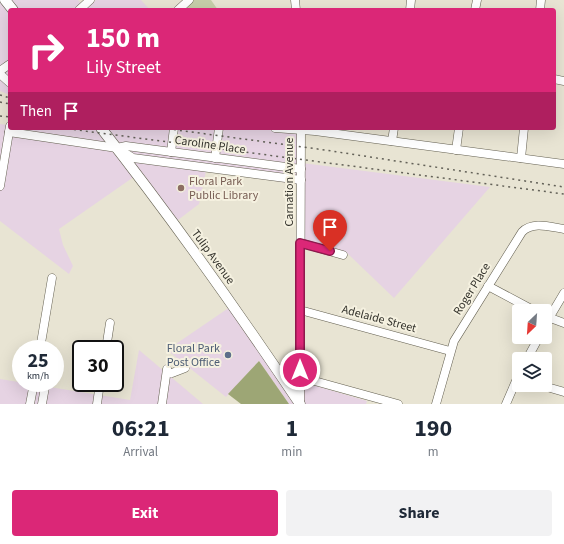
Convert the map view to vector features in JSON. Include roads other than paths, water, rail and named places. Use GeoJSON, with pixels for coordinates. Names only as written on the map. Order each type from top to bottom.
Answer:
{"type":"FeatureCollection","features":[{"type":"Feature","properties":{"kind":"main road"},"geometry":{"type":"LineString","coordinates":[[5,0],[11,8]]}},
{"type":"Feature","properties":{"kind":"main road","name":"Tulip Avenue"},"geometry":{"type":"LineString","coordinates":[[103,130],[205,268],[300,404]]}},
{"type":"Feature","properties":{"kind":"street"},"geometry":{"type":"LineString","coordinates":[[81,8],[90,0]]}},
{"type":"Feature","properties":{"kind":"street"},"geometry":{"type":"LineString","coordinates":[[180,8],[189,0]]}},
{"type":"Feature","properties":{"kind":"street"},"geometry":{"type":"LineString","coordinates":[[8,66],[0,73],[8,81]]}},
{"type":"Feature","properties":{"kind":"street"},"geometry":{"type":"LineString","coordinates":[[0,186],[3,153],[10,130]]}},
{"type":"Feature","properties":{"kind":"street"},"geometry":{"type":"LineString","coordinates":[[16,130],[117,148],[133,158],[301,180]]}},
{"type":"Feature","properties":{"kind":"street"},"geometry":{"type":"LineString","coordinates":[[171,152],[174,130]]}},
{"type":"Feature","properties":{"kind":"street"},"geometry":{"type":"LineString","coordinates":[[215,158],[219,130]]}},
{"type":"Feature","properties":{"kind":"street","name":"Carnation Avenue"},"geometry":{"type":"LineString","coordinates":[[300,404],[301,130]]}},
{"type":"Feature","properties":{"kind":"street"},"geometry":{"type":"LineString","coordinates":[[308,130],[564,164]]}},
{"type":"Feature","properties":{"kind":"street"},"geometry":{"type":"LineString","coordinates":[[392,142],[394,130]]}},
{"type":"Feature","properties":{"kind":"street"},"geometry":{"type":"LineString","coordinates":[[456,150],[459,130]]}},
{"type":"Feature","properties":{"kind":"street"},"geometry":{"type":"LineString","coordinates":[[520,158],[524,130]]}},
{"type":"Feature","properties":{"kind":"street","name":"Caroline Place"},"geometry":{"type":"LineString","coordinates":[[117,148],[126,146],[301,169]]}},
{"type":"Feature","properties":{"kind":"street","name":"Roger Place"},"geometry":{"type":"LineString","coordinates":[[436,404],[454,341],[525,229],[530,226],[537,225],[564,229]]}},
{"type":"Feature","properties":{"kind":"street"},"geometry":{"type":"LineString","coordinates":[[300,243],[343,255]]}},
{"type":"Feature","properties":{"kind":"street"},"geometry":{"type":"LineString","coordinates":[[42,340],[52,278]]}},
{"type":"Feature","properties":{"kind":"street"},"geometry":{"type":"LineString","coordinates":[[488,286],[522,304]]}},
{"type":"Feature","properties":{"kind":"street"},"geometry":{"type":"LineString","coordinates":[[552,311],[564,293]]}},
{"type":"Feature","properties":{"kind":"street","name":"Adelaide Street"},"geometry":{"type":"LineString","coordinates":[[300,310],[450,351]]}},
{"type":"Feature","properties":{"kind":"street"},"geometry":{"type":"LineString","coordinates":[[552,321],[564,323]]}},
{"type":"Feature","properties":{"kind":"street"},"geometry":{"type":"LineString","coordinates":[[107,340],[110,324]]}},
{"type":"Feature","properties":{"kind":"street"},"geometry":{"type":"LineString","coordinates":[[162,404],[170,371],[185,368]]}},
{"type":"Feature","properties":{"kind":"street"},"geometry":{"type":"LineString","coordinates":[[300,377],[398,404]]}},
{"type":"Feature","properties":{"kind":"street"},"geometry":{"type":"LineString","coordinates":[[552,388],[564,392]]}},
{"type":"Feature","properties":{"kind":"street"},"geometry":{"type":"LineString","coordinates":[[506,404],[512,390]]}},
{"type":"Feature","properties":{"kind":"street"},"geometry":{"type":"LineString","coordinates":[[30,404],[33,392]]}},
{"type":"Feature","properties":{"kind":"street"},"geometry":{"type":"LineString","coordinates":[[42,404],[44,392]]}},
{"type":"Feature","properties":{"kind":"street"},"geometry":{"type":"LineString","coordinates":[[97,404],[99,392]]}},
{"type":"Feature","properties":{"kind":"railway"},"geometry":{"type":"LineString","coordinates":[[0,95],[8,97]]}},
{"type":"Feature","properties":{"kind":"railway"},"geometry":{"type":"LineString","coordinates":[[0,102],[8,104]]}},
{"type":"Feature","properties":{"kind":"railway"},"geometry":{"type":"LineString","coordinates":[[0,116],[8,117]]}},
{"type":"Feature","properties":{"kind":"railway"},"geometry":{"type":"LineString","coordinates":[[77,130],[564,194]]}},
{"type":"Feature","properties":{"kind":"railway"},"geometry":{"type":"LineString","coordinates":[[177,130],[325,150],[564,187]]}},
{"type":"Feature","properties":{"kind":"place","name":"Floral Park Public Library"},"geometry":{"type":"Point","coordinates":[181,188]}},
{"type":"Feature","properties":{"kind":"place","name":"Floral Park Post Office"},"geometry":{"type":"Point","coordinates":[228,355]}}]}
